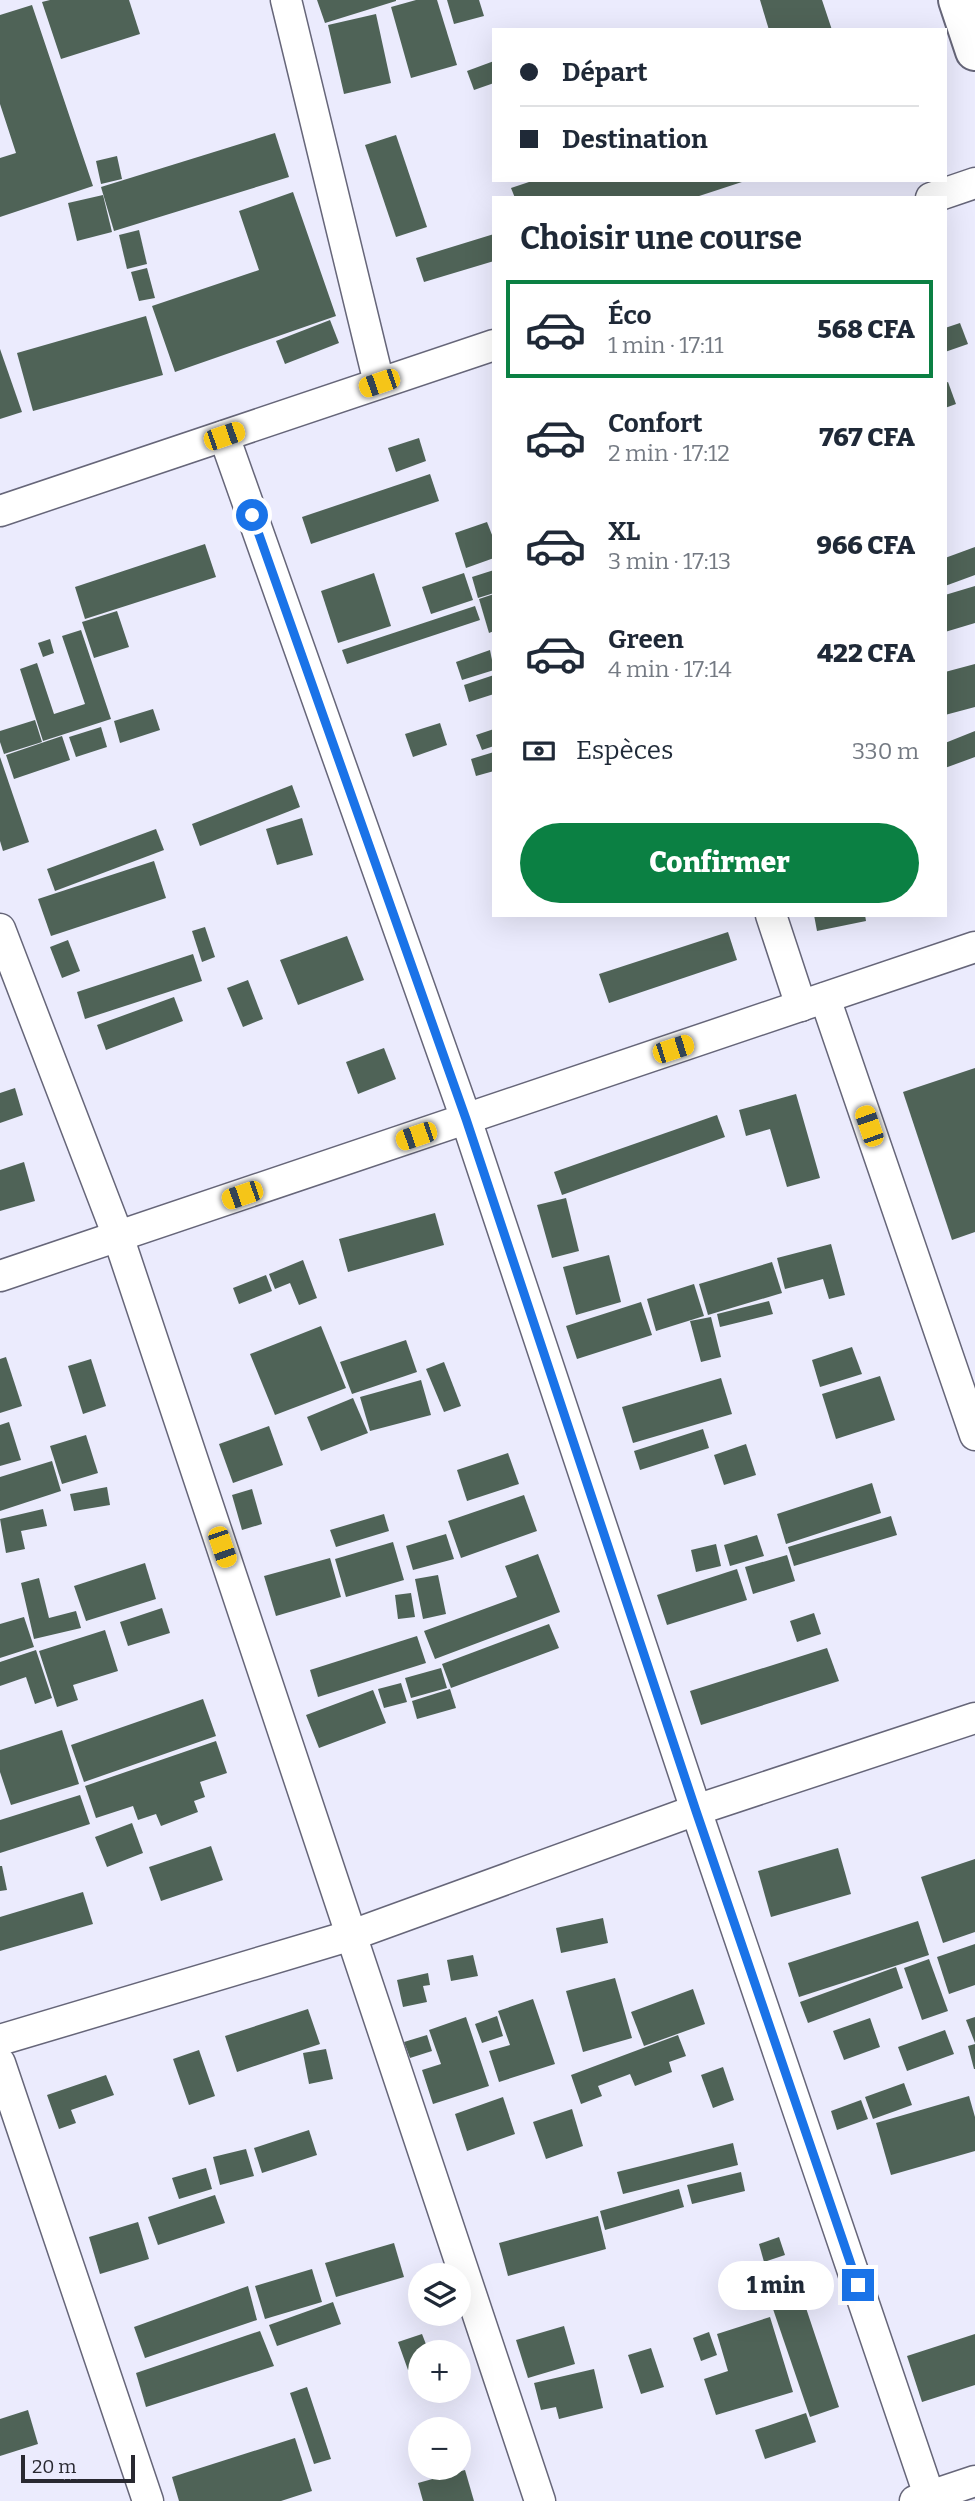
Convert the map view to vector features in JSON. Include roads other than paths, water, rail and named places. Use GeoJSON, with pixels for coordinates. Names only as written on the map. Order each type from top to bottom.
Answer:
{"type":"FeatureCollection","features":[{"type":"Feature","properties":{"kind":"main road"},"geometry":{"type":"LineString","coordinates":[[958,0],[975,51]]}},
{"type":"Feature","properties":{"kind":"street"},"geometry":{"type":"LineString","coordinates":[[286,0],[379,383]]}},
{"type":"Feature","properties":{"kind":"street"},"geometry":{"type":"LineString","coordinates":[[937,196],[975,183]]}},
{"type":"Feature","properties":{"kind":"street"},"geometry":{"type":"LineString","coordinates":[[0,511],[492,346]]}},
{"type":"Feature","properties":{"kind":"street"},"geometry":{"type":"LineString","coordinates":[[224,436],[466,1119],[925,2499],[975,2481]]}},
{"type":"Feature","properties":{"kind":"street"},"geometry":{"type":"LineString","coordinates":[[772,917],[813,1002],[975,1435]]}},
{"type":"Feature","properties":{"kind":"street"},"geometry":{"type":"LineString","coordinates":[[0,929],[118,1236],[540,2501]]}},
{"type":"Feature","properties":{"kind":"street"},"geometry":{"type":"LineString","coordinates":[[0,1276],[975,947]]}},
{"type":"Feature","properties":{"kind":"street"},"geometry":{"type":"LineString","coordinates":[[0,2040],[352,1936],[696,1811],[975,1718]]}},
{"type":"Feature","properties":{"kind":"street"},"geometry":{"type":"LineString","coordinates":[[0,2063],[148,2501]]}}]}
